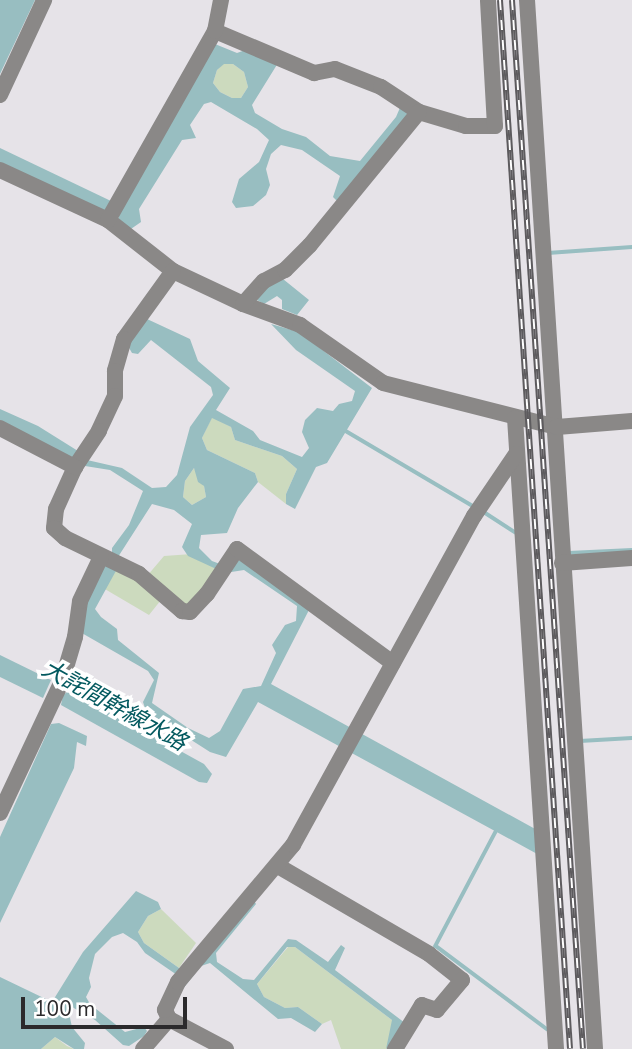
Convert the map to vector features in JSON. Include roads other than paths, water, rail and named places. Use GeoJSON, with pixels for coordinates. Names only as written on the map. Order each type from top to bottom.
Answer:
{"type":"FeatureCollection","features":[{"type":"Feature","properties":{"kind":"street"},"geometry":{"type":"LineString","coordinates":[[0,95],[44,0]]}},
{"type":"Feature","properties":{"kind":"street"},"geometry":{"type":"LineString","coordinates":[[108,220],[215,32],[221,0]]}},
{"type":"Feature","properties":{"kind":"street"},"geometry":{"type":"LineString","coordinates":[[215,32],[314,73],[335,69],[381,87],[411,106],[466,126],[495,126],[488,0]]}},
{"type":"Feature","properties":{"kind":"street"},"geometry":{"type":"LineString","coordinates":[[527,0],[596,1049]]}},
{"type":"Feature","properties":{"kind":"street"},"geometry":{"type":"LineString","coordinates":[[243,304],[264,281],[285,270],[310,245],[411,106]]}},
{"type":"Feature","properties":{"kind":"street"},"geometry":{"type":"LineString","coordinates":[[0,170],[108,220],[173,271],[243,304],[300,325],[383,383],[556,427],[632,421]]}},
{"type":"Feature","properties":{"kind":"street"},"geometry":{"type":"LineString","coordinates":[[173,271],[124,339],[115,371],[115,396],[99,431],[84,450],[55,509],[54,528],[65,538],[139,574],[182,611],[190,612],[237,550],[393,663]]}},
{"type":"Feature","properties":{"kind":"street"},"geometry":{"type":"LineString","coordinates":[[515,418],[556,1049]]}},
{"type":"Feature","properties":{"kind":"street"},"geometry":{"type":"LineString","coordinates":[[0,428],[75,467]]}},
{"type":"Feature","properties":{"kind":"street"},"geometry":{"type":"LineString","coordinates":[[226,1049],[169,1019],[165,1010],[178,982],[278,866],[345,751],[474,516],[516,454]]}},
{"type":"Feature","properties":{"kind":"street"},"geometry":{"type":"LineString","coordinates":[[0,813],[55,694],[75,637],[80,601],[101,557]]}},
{"type":"Feature","properties":{"kind":"street"},"geometry":{"type":"LineString","coordinates":[[562,563],[632,558]]}},
{"type":"Feature","properties":{"kind":"street"},"geometry":{"type":"LineString","coordinates":[[278,866],[429,954],[462,980],[437,1010],[422,1005],[395,1049]]}},
{"type":"Feature","properties":{"kind":"street"},"geometry":{"type":"LineString","coordinates":[[143,1049],[169,1019]]}},
{"type":"Feature","properties":{"kind":"water"},"geometry":{"type":"Polygon","coordinates":[[[0,0],[35,0],[0,74],[0,0]]]}},
{"type":"Feature","properties":{"kind":"water"},"geometry":{"type":"Polygon","coordinates":[[[215,44],[237,53],[248,49],[278,63],[252,105],[255,113],[282,129],[306,137],[330,156],[360,161],[396,117],[402,103],[408,107],[409,117],[337,201],[333,197],[340,176],[302,150],[281,145],[271,154],[266,169],[270,185],[266,195],[253,206],[236,208],[232,202],[239,179],[259,162],[269,140],[257,129],[211,102],[204,104],[190,125],[196,138],[182,140],[139,209],[141,222],[128,231],[119,222],[118,213],[215,44]],[[224,64],[217,70],[213,83],[220,92],[232,98],[241,98],[248,87],[244,72],[233,64],[224,64]]]}},
{"type":"Feature","properties":{"kind":"water"},"geometry":{"type":"Polygon","coordinates":[[[0,148],[111,201],[103,213],[0,165],[0,148]]]}},
{"type":"Feature","properties":{"kind":"water"},"geometry":{"type":"Polygon","coordinates":[[[283,279],[309,300],[297,315],[282,309],[282,300],[277,296],[264,304],[257,300],[266,287],[283,279]]]}},
{"type":"Feature","properties":{"kind":"water"},"geometry":{"type":"Polygon","coordinates":[[[147,319],[190,339],[198,361],[230,388],[216,410],[253,431],[260,440],[302,457],[309,448],[302,432],[305,420],[317,408],[333,411],[339,404],[352,401],[355,391],[296,350],[271,324],[299,332],[372,388],[327,463],[316,467],[295,509],[286,504],[286,494],[297,469],[282,456],[235,440],[231,427],[212,418],[202,438],[207,450],[255,473],[258,482],[238,508],[227,533],[201,535],[199,548],[212,561],[228,567],[234,561],[242,560],[309,610],[271,684],[537,830],[539,855],[258,702],[226,757],[210,752],[146,711],[143,702],[154,680],[148,671],[80,632],[85,600],[102,568],[112,556],[112,548],[129,525],[143,491],[110,470],[85,466],[0,420],[0,409],[38,426],[78,451],[87,460],[122,468],[152,488],[166,487],[177,475],[190,427],[213,395],[211,387],[151,340],[138,354],[132,353],[128,346],[147,319]],[[194,468],[185,481],[183,497],[192,505],[206,497],[204,486],[198,482],[194,468]],[[152,504],[118,557],[117,569],[95,609],[117,629],[118,640],[159,673],[152,703],[188,728],[209,738],[220,731],[243,689],[261,686],[276,653],[272,645],[285,625],[296,621],[297,606],[244,570],[225,573],[188,556],[182,547],[192,524],[174,510],[152,504]]]}},
{"type":"Feature","properties":{"kind":"water"},"geometry":{"type":"Polygon","coordinates":[[[0,655],[51,680],[43,698],[0,677],[0,655]]]}},
{"type":"Feature","properties":{"kind":"water"},"geometry":{"type":"Polygon","coordinates":[[[70,690],[204,764],[212,774],[207,783],[199,782],[61,705],[63,695],[70,690]]]}},
{"type":"Feature","properties":{"kind":"water"},"geometry":{"type":"Polygon","coordinates":[[[59,723],[87,736],[86,746],[77,742],[74,768],[0,923],[0,837],[51,724],[59,723]]]}},
{"type":"Feature","properties":{"kind":"water"},"geometry":{"type":"Polygon","coordinates":[[[136,891],[158,902],[161,909],[148,916],[138,932],[144,943],[179,968],[180,974],[177,975],[145,953],[137,942],[123,933],[112,937],[95,954],[89,978],[91,987],[86,997],[90,1004],[125,1032],[144,1027],[147,1031],[144,1036],[129,1046],[123,1045],[95,1020],[72,1007],[68,1009],[72,1027],[85,1043],[84,1049],[74,1049],[55,1037],[41,1049],[0,1049],[0,977],[52,1002],[83,952],[136,891]]]}},
{"type":"Feature","properties":{"kind":"water"},"geometry":{"type":"Polygon","coordinates":[[[253,899],[256,904],[216,953],[217,962],[243,979],[254,980],[288,939],[296,940],[328,962],[341,945],[345,948],[335,970],[405,1023],[386,1049],[392,1020],[295,947],[287,947],[257,984],[264,997],[285,1008],[298,1007],[322,1024],[315,1032],[291,1018],[278,1019],[210,963],[201,966],[174,1000],[186,977],[253,899]]]}},
{"type":"Feature","properties":{"kind":"waterway"},"geometry":{"type":"LineString","coordinates":[[548,253],[632,247]]}},
{"type":"Feature","properties":{"kind":"waterway"},"geometry":{"type":"LineString","coordinates":[[346,431],[473,506]]}},
{"type":"Feature","properties":{"kind":"waterway"},"geometry":{"type":"LineString","coordinates":[[484,512],[515,532]]}},
{"type":"Feature","properties":{"kind":"waterway"},"geometry":{"type":"LineString","coordinates":[[569,553],[632,550]]}},
{"type":"Feature","properties":{"kind":"waterway"},"geometry":{"type":"LineString","coordinates":[[580,741],[632,738]]}},
{"type":"Feature","properties":{"kind":"waterway"},"geometry":{"type":"LineString","coordinates":[[496,832],[436,946],[547,1029]]}},
{"type":"Feature","properties":{"kind":"railway"},"geometry":{"type":"LineString","coordinates":[[500,0],[570,1049]]}},
{"type":"Feature","properties":{"kind":"railway"},"geometry":{"type":"LineString","coordinates":[[512,0],[583,1049]]}},
{"type":"Feature","properties":{"kind":"water label","name":"大詫間幹線水路"},"geometry":{"type":"Point","coordinates":[114,706]}}]}
